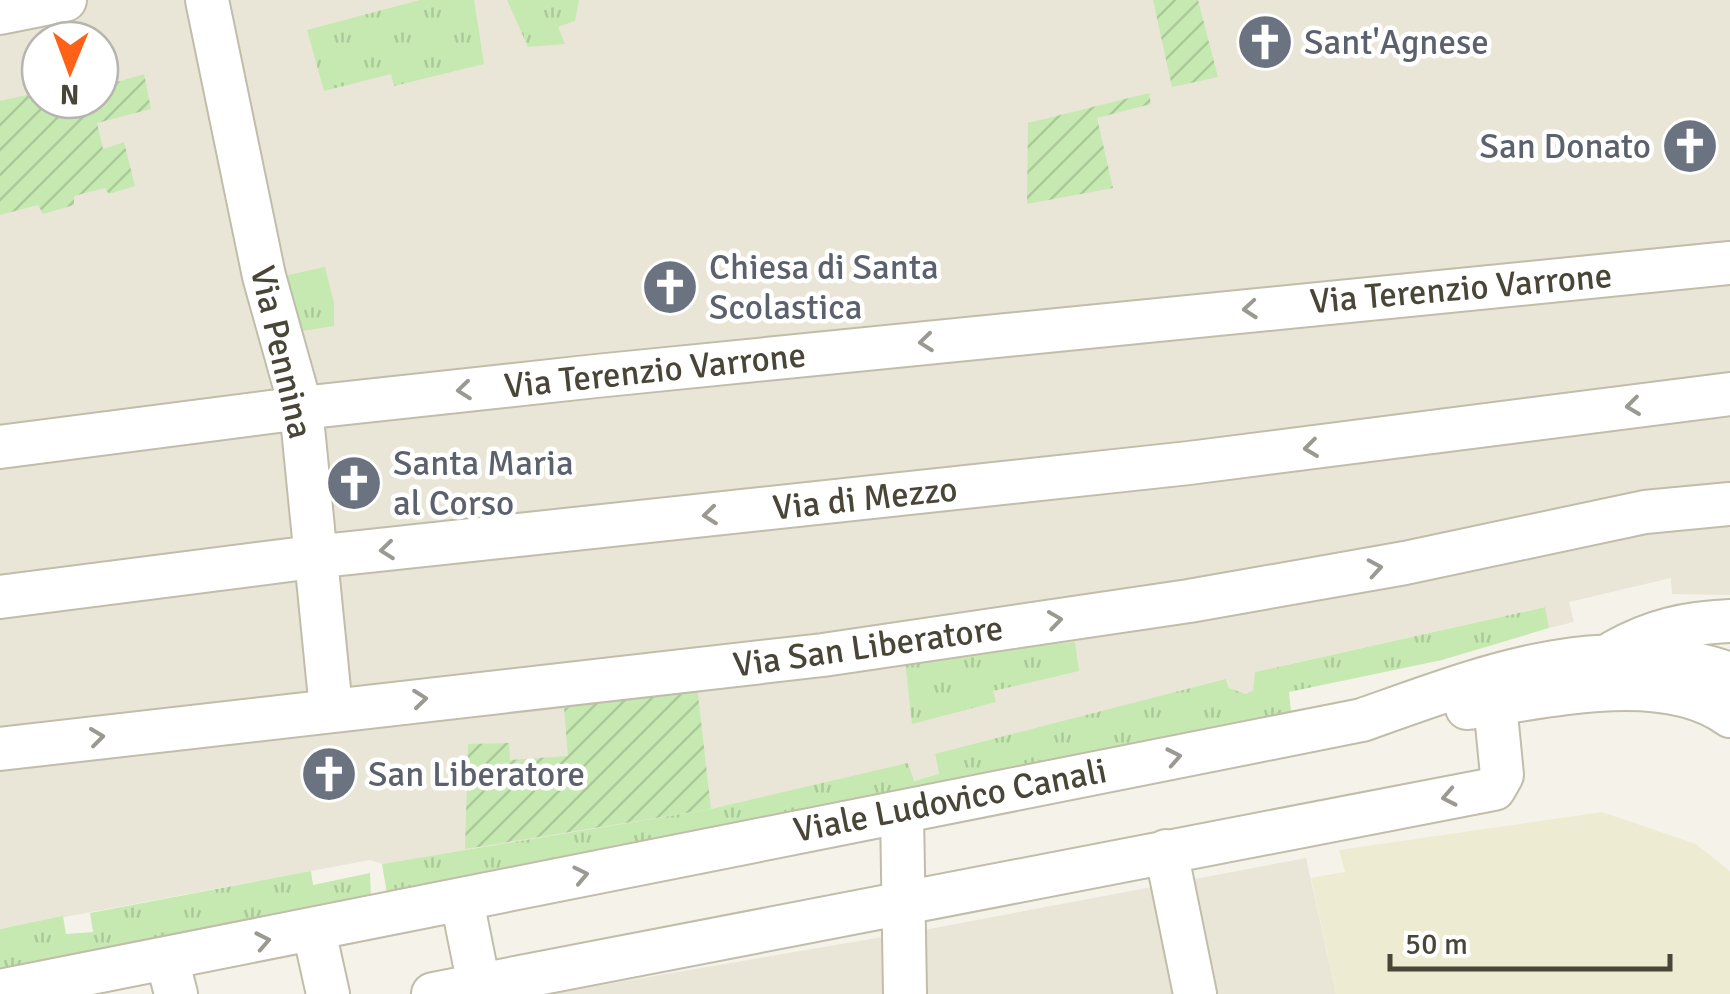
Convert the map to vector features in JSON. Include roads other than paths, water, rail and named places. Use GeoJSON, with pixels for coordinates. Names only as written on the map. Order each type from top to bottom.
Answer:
{"type":"FeatureCollection","features":[{"type":"Feature","properties":{"kind":"street"},"geometry":{"type":"LineString","coordinates":[[0,13],[65,0]]}},
{"type":"Feature","properties":{"kind":"street","name":"Via Pennina"},"geometry":{"type":"LineString","coordinates":[[207,0],[264,276],[301,408],[331,709]]}},
{"type":"Feature","properties":{"kind":"street","name":"Via Terenzio Varrone"},"geometry":{"type":"LineString","coordinates":[[0,447],[301,408],[1730,263]]}},
{"type":"Feature","properties":{"kind":"street","name":"Via di Mezzo"},"geometry":{"type":"LineString","coordinates":[[0,596],[314,558],[1189,464],[1730,394]]}},
{"type":"Feature","properties":{"kind":"street","name":"Via San Liberatore"},"geometry":{"type":"LineString","coordinates":[[0,749],[842,652],[1189,601],[1405,564],[1645,512],[1730,504]]}},
{"type":"Feature","properties":{"kind":"street"},"geometry":{"type":"LineString","coordinates":[[1614,652],[1642,636],[1684,623],[1730,621]]}},
{"type":"Feature","properties":{"kind":"street","name":"Viale Ludovico Canali"},"geometry":{"type":"LineString","coordinates":[[0,992],[172,977],[314,931],[804,828],[1362,720],[1485,677],[1614,652],[1652,655],[1730,674]]}},
{"type":"Feature","properties":{"kind":"street"},"geometry":{"type":"LineString","coordinates":[[1362,720],[1625,690],[1674,696],[1716,707],[1730,716]]}},
{"type":"Feature","properties":{"kind":"street"},"geometry":{"type":"LineString","coordinates":[[433,994],[1494,788],[1502,775],[1495,704]]}},
{"type":"Feature","properties":{"kind":"street"},"geometry":{"type":"LineString","coordinates":[[902,812],[905,994]]}},
{"type":"Feature","properties":{"kind":"street"},"geometry":{"type":"LineString","coordinates":[[1166,851],[1195,994]]}},
{"type":"Feature","properties":{"kind":"street"},"geometry":{"type":"LineString","coordinates":[[462,901],[478,984]]}},
{"type":"Feature","properties":{"kind":"street"},"geometry":{"type":"LineString","coordinates":[[314,931],[328,994]]}},
{"type":"Feature","properties":{"kind":"place","name":"Sant'Agnese"},"geometry":{"type":"Point","coordinates":[1265,42]}},
{"type":"Feature","properties":{"kind":"place","name":"San Donato"},"geometry":{"type":"Point","coordinates":[1690,146]}},
{"type":"Feature","properties":{"kind":"place","name":"Chiesa di Santa Scolastica"},"geometry":{"type":"Point","coordinates":[670,287]}},
{"type":"Feature","properties":{"kind":"place","name":"Santa Maria al Corso"},"geometry":{"type":"Point","coordinates":[354,483]}},
{"type":"Feature","properties":{"kind":"place","name":"San Liberatore"},"geometry":{"type":"Point","coordinates":[329,774]}}]}
